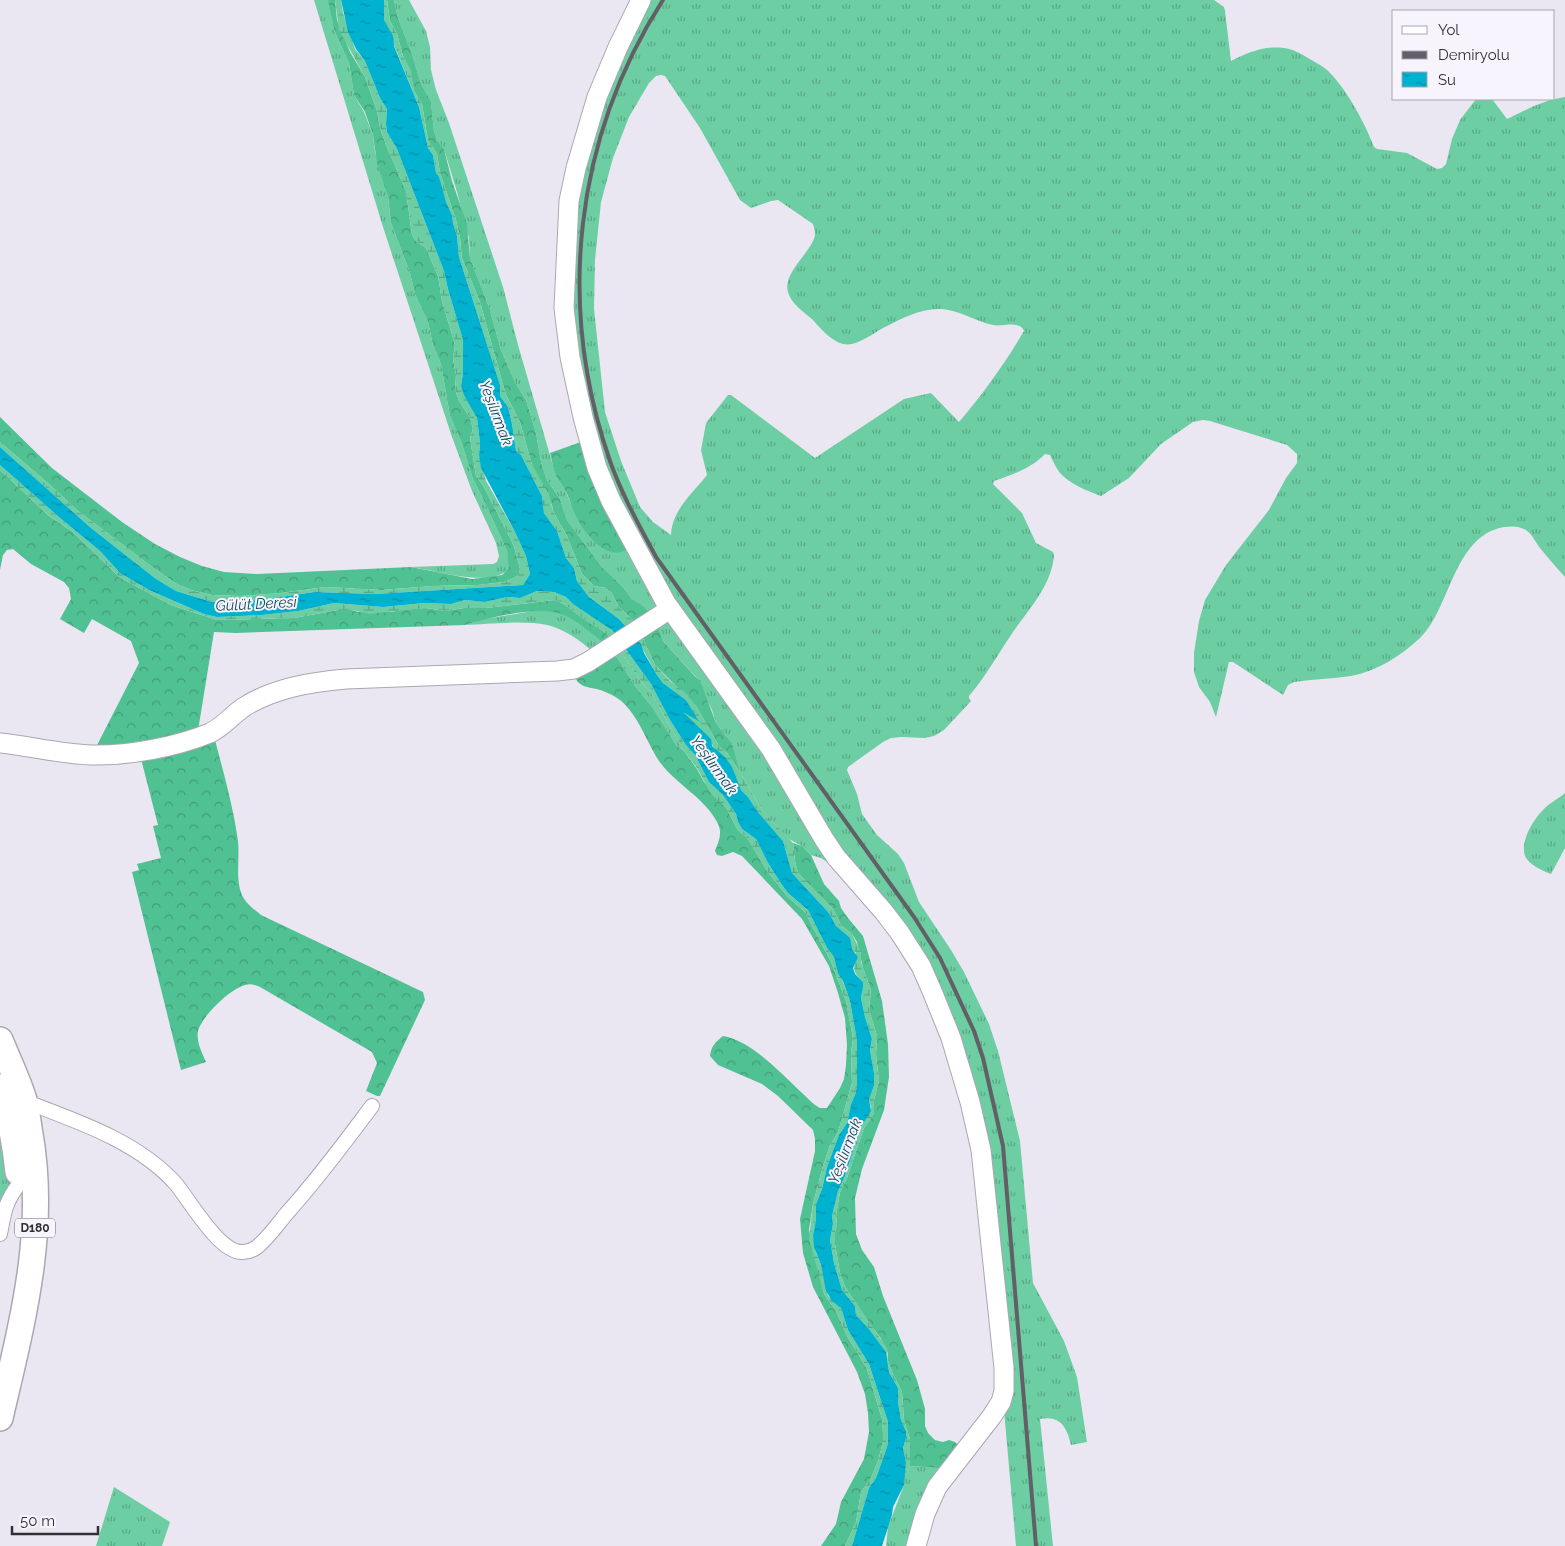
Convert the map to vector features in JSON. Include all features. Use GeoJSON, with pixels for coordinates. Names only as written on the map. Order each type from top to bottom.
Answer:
{"type":"FeatureCollection","features":[{"type":"Feature","properties":{"kind":"highway","name":"D180"},"geometry":{"type":"LineString","coordinates":[[0,1040],[24,1101],[33,1150],[37,1198],[34,1252],[27,1302],[0,1418]]}},
{"type":"Feature","properties":{"kind":"highway","name":"D180"},"geometry":{"type":"LineString","coordinates":[[0,1087],[16,1153],[20,1200],[18,1250],[12,1298],[0,1348]]}},
{"type":"Feature","properties":{"kind":"street"},"geometry":{"type":"LineString","coordinates":[[642,0],[618,47],[597,96],[576,168],[569,201],[564,308],[570,357],[583,418],[597,468],[610,501],[650,575],[664,613],[770,749],[836,857],[884,912],[921,966],[951,1038],[970,1102],[981,1150],[1004,1368],[1004,1390],[992,1416],[937,1487],[925,1514],[916,1546]]}},
{"type":"Feature","properties":{"kind":"street"},"geometry":{"type":"LineString","coordinates":[[0,744],[92,755],[157,748],[213,732],[242,708],[257,700],[299,685],[346,679],[574,669],[608,650],[664,613]]}},
{"type":"Feature","properties":{"kind":"street"},"geometry":{"type":"LineString","coordinates":[[24,1101],[123,1143],[146,1158],[163,1171],[177,1186],[227,1248],[243,1252],[257,1247],[311,1187],[372,1106]]}},
{"type":"Feature","properties":{"kind":"street"},"geometry":{"type":"LineString","coordinates":[[0,1234],[5,1206],[19,1184]]}},
{"type":"Feature","properties":{"kind":"green space"},"geometry":{"type":"Polygon","coordinates":[[[314,0],[328,0],[329,2],[334,30],[349,63],[354,95],[364,112],[373,135],[375,152],[388,197],[391,223],[410,273],[415,294],[428,322],[433,345],[441,364],[450,416],[461,441],[473,479],[507,551],[510,568],[501,574],[477,578],[411,567],[493,564],[497,562],[499,556],[496,543],[472,491],[452,437],[383,227],[314,0]]]}},
{"type":"Feature","properties":{"kind":"green space"},"geometry":{"type":"Polygon","coordinates":[[[328,0],[335,0],[337,20],[350,52],[365,77],[386,145],[406,191],[412,235],[415,240],[426,248],[438,276],[442,301],[455,345],[453,359],[456,375],[455,390],[459,401],[470,418],[473,429],[470,438],[476,476],[484,487],[514,546],[520,569],[519,574],[504,582],[382,590],[325,587],[241,596],[212,595],[191,590],[177,584],[155,569],[78,511],[0,442],[0,417],[52,468],[122,522],[155,544],[180,557],[224,572],[257,574],[411,567],[472,579],[502,575],[509,568],[507,551],[473,479],[461,441],[450,416],[441,364],[433,345],[428,322],[415,294],[410,273],[391,223],[388,197],[377,163],[373,135],[365,112],[354,95],[349,63],[334,30],[328,0]]]}},
{"type":"Feature","properties":{"kind":"green space"},"geometry":{"type":"Polygon","coordinates":[[[335,0],[341,0],[343,13],[355,49],[365,61],[380,98],[387,109],[387,132],[397,149],[444,271],[463,340],[461,386],[477,418],[480,443],[479,455],[486,481],[514,530],[526,556],[530,574],[523,585],[375,594],[314,592],[261,600],[212,602],[176,591],[156,579],[91,528],[0,447],[0,442],[78,511],[155,569],[177,584],[191,590],[212,595],[241,596],[325,587],[382,590],[504,582],[519,574],[520,569],[514,546],[484,487],[476,476],[470,438],[473,429],[470,418],[459,401],[455,390],[456,375],[453,359],[455,345],[442,301],[438,276],[426,248],[415,240],[412,235],[406,191],[386,145],[365,77],[339,30],[335,0]]]}},
{"type":"Feature","properties":{"kind":"green space"},"geometry":{"type":"Polygon","coordinates":[[[384,0],[387,0],[390,21],[397,34],[403,56],[411,70],[414,91],[422,104],[428,140],[437,154],[440,173],[456,220],[462,258],[480,302],[506,395],[520,422],[532,465],[549,494],[553,511],[567,536],[582,574],[594,586],[606,588],[611,592],[619,607],[636,623],[628,629],[619,619],[589,597],[577,581],[574,568],[566,558],[557,531],[544,513],[542,496],[521,455],[516,451],[508,407],[500,396],[500,385],[459,257],[452,215],[436,173],[433,155],[428,148],[419,107],[384,20],[384,0]]]}},
{"type":"Feature","properties":{"kind":"green space"},"geometry":{"type":"Polygon","coordinates":[[[387,0],[394,0],[398,18],[421,84],[431,102],[434,131],[437,140],[444,149],[452,181],[467,224],[470,258],[489,307],[501,350],[515,382],[526,400],[547,480],[560,499],[567,520],[602,567],[622,586],[632,599],[644,607],[650,614],[636,623],[619,607],[611,592],[606,588],[594,586],[582,574],[567,536],[553,511],[552,505],[532,465],[520,422],[506,395],[480,302],[462,258],[456,220],[440,173],[437,154],[428,140],[422,104],[414,91],[410,70],[403,56],[397,34],[390,21],[387,0]]]}},
{"type":"Feature","properties":{"kind":"green space"},"geometry":{"type":"Polygon","coordinates":[[[394,0],[409,0],[426,31],[430,47],[431,70],[436,90],[449,123],[503,287],[556,476],[565,490],[575,514],[611,501],[570,357],[569,201],[641,0],[1214,0],[1224,7],[1231,61],[1266,48],[1291,49],[1303,55],[1326,69],[1340,85],[1360,116],[1374,147],[1407,153],[1437,169],[1442,168],[1446,164],[1452,139],[1460,120],[1475,100],[1493,100],[1507,119],[1534,106],[1565,97],[1565,577],[1526,530],[1513,526],[1487,533],[1474,544],[1463,558],[1430,625],[1420,638],[1397,657],[1361,674],[1294,682],[1288,685],[1283,695],[1233,662],[1229,662],[1216,717],[1210,702],[1199,687],[1194,672],[1194,653],[1199,621],[1205,600],[1226,565],[1269,510],[1286,478],[1297,463],[1297,454],[1287,445],[1210,421],[1193,422],[1161,444],[1129,478],[1101,496],[1069,481],[1059,471],[1050,455],[1045,454],[1028,467],[1015,474],[994,481],[993,484],[1022,513],[1036,543],[1053,552],[1049,576],[1039,596],[969,696],[971,701],[944,730],[934,736],[925,738],[891,738],[848,767],[847,770],[857,794],[862,814],[877,835],[898,854],[904,863],[919,902],[964,972],[989,1024],[998,1051],[1020,1141],[1033,1283],[1064,1341],[1077,1377],[1087,1442],[1071,1445],[1062,1424],[1053,1419],[1040,1419],[1053,1546],[1016,1546],[981,1150],[921,966],[844,878],[827,862],[811,855],[802,846],[789,839],[762,810],[740,772],[726,736],[716,723],[712,710],[696,677],[663,641],[650,614],[632,599],[622,586],[602,567],[567,520],[560,499],[547,480],[526,400],[515,382],[501,350],[489,307],[470,258],[469,238],[457,192],[444,149],[437,140],[434,131],[431,103],[421,84],[398,18],[394,0]],[[656,76],[649,83],[629,117],[613,158],[601,202],[595,260],[594,309],[605,412],[621,461],[640,507],[653,522],[671,535],[672,526],[679,510],[707,475],[701,450],[706,423],[728,395],[731,395],[815,458],[904,399],[931,393],[959,422],[993,378],[1024,331],[1015,325],[993,325],[953,311],[932,309],[910,315],[854,343],[843,344],[830,337],[795,304],[788,292],[789,277],[813,242],[815,235],[813,224],[778,200],[751,208],[740,200],[700,128],[665,76],[656,76]]]}},
{"type":"Feature","properties":{"kind":"green space"},"geometry":{"type":"Polygon","coordinates":[[[589,439],[634,546],[623,551],[606,550],[590,537],[572,509],[564,488],[554,470],[550,453],[589,439]]]}},
{"type":"Feature","properties":{"kind":"green space"},"geometry":{"type":"Polygon","coordinates":[[[0,465],[100,551],[120,573],[149,590],[204,614],[217,617],[262,615],[298,611],[334,603],[383,607],[424,603],[451,604],[465,600],[485,602],[507,597],[520,598],[537,591],[554,592],[566,597],[573,604],[608,626],[617,636],[612,639],[603,631],[555,600],[445,611],[426,608],[369,614],[352,610],[338,610],[294,618],[217,620],[171,605],[119,577],[73,532],[49,516],[0,470],[0,465]]]}},
{"type":"Feature","properties":{"kind":"green space"},"geometry":{"type":"Polygon","coordinates":[[[0,470],[49,516],[73,532],[119,577],[171,605],[217,620],[294,618],[338,610],[391,612],[426,608],[445,611],[555,600],[603,631],[612,639],[605,644],[570,618],[554,612],[542,611],[515,613],[465,625],[236,633],[214,632],[197,737],[213,732],[236,827],[239,882],[244,898],[261,915],[423,992],[425,1000],[380,1096],[366,1091],[377,1063],[372,1052],[260,987],[251,984],[239,988],[225,997],[205,1018],[198,1031],[198,1039],[206,1062],[181,1070],[132,872],[139,870],[137,864],[161,858],[153,826],[158,825],[139,751],[92,755],[139,663],[131,641],[92,619],[84,633],[60,619],[71,599],[69,588],[64,582],[31,564],[13,549],[7,550],[3,555],[0,570],[0,470]]]}},
{"type":"Feature","properties":{"kind":"green space"},"geometry":{"type":"Polygon","coordinates":[[[539,610],[555,611],[568,616],[605,644],[593,652],[566,632],[547,625],[506,623],[465,625],[485,619],[539,610]]]}},
{"type":"Feature","properties":{"kind":"green space"},"geometry":{"type":"Polygon","coordinates":[[[657,626],[663,641],[701,683],[716,723],[732,744],[740,772],[727,753],[719,746],[696,706],[655,665],[642,636],[657,626]]]}},
{"type":"Feature","properties":{"kind":"green space"},"geometry":{"type":"Polygon","coordinates":[[[642,636],[655,665],[670,681],[687,694],[719,746],[727,753],[740,772],[762,810],[793,843],[798,873],[833,909],[841,925],[852,934],[861,952],[861,962],[871,990],[869,1010],[877,1036],[876,1054],[879,1081],[874,1100],[874,1113],[864,1128],[847,1178],[840,1192],[836,1216],[835,1244],[840,1273],[845,1287],[887,1348],[888,1361],[902,1392],[904,1420],[910,1439],[910,1466],[904,1477],[906,1462],[903,1448],[906,1438],[898,1402],[898,1388],[889,1372],[886,1352],[856,1315],[855,1306],[842,1290],[830,1240],[833,1224],[832,1216],[838,1191],[845,1176],[861,1127],[871,1108],[869,1099],[874,1073],[870,1050],[872,1039],[861,998],[863,982],[854,969],[856,953],[829,913],[792,873],[783,841],[741,790],[725,757],[719,753],[680,709],[697,720],[686,700],[663,683],[657,675],[637,639],[642,636]]]}},
{"type":"Feature","properties":{"kind":"green space"},"geometry":{"type":"Polygon","coordinates":[[[625,648],[651,684],[670,720],[686,745],[695,755],[709,782],[723,795],[736,814],[742,829],[756,839],[768,863],[788,893],[808,910],[827,948],[834,957],[850,1001],[857,1041],[857,1087],[847,1123],[839,1135],[816,1204],[816,1220],[813,1235],[828,1296],[841,1308],[848,1330],[869,1364],[888,1422],[886,1450],[876,1478],[869,1488],[852,1546],[845,1546],[856,1522],[861,1492],[871,1478],[878,1461],[883,1442],[882,1419],[867,1369],[847,1336],[836,1311],[824,1294],[809,1239],[813,1204],[823,1166],[830,1145],[838,1132],[852,1083],[851,1053],[853,1038],[846,1001],[831,962],[805,912],[787,896],[767,871],[748,839],[737,829],[727,809],[711,794],[652,694],[620,651],[625,648]]]}},
{"type":"Feature","properties":{"kind":"green space"},"geometry":{"type":"Polygon","coordinates":[[[620,651],[652,694],[684,751],[676,745],[653,708],[635,686],[615,654],[620,651]]]}},
{"type":"Feature","properties":{"kind":"green space"},"geometry":{"type":"Polygon","coordinates":[[[615,654],[676,745],[684,751],[704,782],[727,809],[737,829],[748,839],[767,871],[787,896],[805,912],[831,962],[846,1001],[853,1038],[851,1053],[852,1083],[838,1132],[830,1145],[823,1166],[813,1204],[809,1230],[824,1294],[836,1311],[847,1336],[867,1369],[882,1419],[883,1442],[871,1478],[861,1492],[856,1522],[845,1546],[821,1546],[836,1524],[841,1502],[864,1459],[869,1432],[868,1413],[865,1394],[857,1372],[813,1287],[803,1253],[800,1219],[815,1151],[813,1130],[778,1096],[762,1084],[718,1065],[710,1056],[714,1045],[723,1036],[735,1040],[760,1054],[815,1105],[820,1108],[827,1108],[844,1079],[847,1045],[845,1018],[829,966],[802,919],[742,856],[733,852],[722,856],[717,855],[715,851],[720,833],[717,822],[705,805],[673,777],[659,761],[627,706],[614,696],[581,685],[576,679],[615,654]]]}},
{"type":"Feature","properties":{"kind":"green space"},"geometry":{"type":"Polygon","coordinates":[[[1565,793],[1565,848],[1551,874],[1536,867],[1527,859],[1524,844],[1528,831],[1539,814],[1565,793]]]}},
{"type":"Feature","properties":{"kind":"green space"},"geometry":{"type":"Polygon","coordinates":[[[793,843],[802,846],[811,855],[824,884],[839,901],[841,908],[863,936],[882,1001],[888,1044],[889,1077],[884,1110],[862,1169],[855,1198],[856,1234],[862,1250],[874,1267],[883,1296],[917,1380],[925,1409],[925,1426],[928,1433],[935,1440],[955,1442],[963,1451],[947,1472],[937,1468],[910,1466],[910,1439],[904,1420],[902,1392],[888,1361],[888,1353],[880,1337],[845,1287],[840,1273],[835,1244],[836,1216],[840,1192],[847,1178],[864,1128],[874,1113],[874,1100],[879,1081],[876,1054],[877,1036],[869,1010],[871,990],[863,968],[857,942],[852,934],[841,925],[833,909],[798,873],[793,843]]]}},
{"type":"Feature","properties":{"kind":"green space"},"geometry":{"type":"Polygon","coordinates":[[[0,1087],[19,1184],[0,1234],[0,1087]]]}},
{"type":"Feature","properties":{"kind":"green space"},"geometry":{"type":"Polygon","coordinates":[[[910,1466],[937,1468],[947,1472],[916,1546],[886,1546],[888,1527],[904,1485],[904,1477],[910,1466]]]}},
{"type":"Feature","properties":{"kind":"green space"},"geometry":{"type":"Polygon","coordinates":[[[114,1487],[170,1522],[162,1546],[96,1546],[114,1487]]]}},
{"type":"Feature","properties":{"kind":"water"},"geometry":{"type":"Polygon","coordinates":[[[341,0],[384,0],[384,20],[393,36],[394,46],[419,107],[428,148],[433,155],[436,173],[452,215],[459,257],[500,385],[500,396],[508,407],[516,451],[521,455],[542,496],[544,513],[557,531],[566,558],[574,568],[577,581],[589,597],[619,619],[641,644],[644,653],[663,683],[686,700],[698,720],[702,723],[683,712],[711,739],[712,746],[725,757],[732,767],[741,790],[783,841],[792,873],[829,913],[836,926],[850,938],[852,949],[858,957],[853,968],[855,974],[863,982],[861,998],[872,1039],[870,1050],[874,1085],[869,1099],[871,1111],[861,1127],[845,1176],[838,1191],[832,1216],[833,1224],[830,1240],[842,1290],[855,1306],[856,1315],[886,1352],[889,1372],[898,1388],[901,1420],[906,1432],[903,1448],[906,1462],[904,1485],[893,1507],[882,1546],[852,1546],[869,1488],[876,1478],[886,1450],[888,1422],[869,1364],[848,1330],[841,1308],[832,1301],[826,1291],[821,1265],[814,1247],[813,1235],[816,1220],[816,1204],[827,1167],[839,1135],[847,1123],[857,1087],[857,1041],[850,1001],[838,973],[834,957],[827,948],[808,910],[788,893],[768,863],[756,839],[742,829],[736,814],[723,795],[709,782],[695,755],[686,745],[670,720],[651,684],[612,630],[573,604],[566,597],[554,592],[537,591],[520,598],[507,597],[485,602],[465,600],[451,604],[424,603],[383,607],[334,603],[298,611],[262,615],[217,617],[204,614],[149,590],[120,573],[100,551],[0,465],[0,447],[91,528],[156,579],[176,591],[212,602],[261,600],[314,592],[375,594],[523,585],[530,574],[526,556],[481,468],[477,418],[461,386],[463,340],[444,271],[397,149],[387,132],[387,109],[380,98],[365,61],[356,49],[348,32],[341,0]]]}},
{"type":"Feature","properties":{"kind":"railway"},"geometry":{"type":"LineString","coordinates":[[663,0],[633,53],[610,109],[593,166],[583,224],[580,283],[583,343],[593,402],[615,474],[631,510],[656,557],[914,917],[940,958],[974,1031],[983,1058],[1003,1146],[1036,1546]]}},
{"type":"Feature","properties":{"kind":"water label","name":"Yeşilırmak"},"geometry":{"type":"Point","coordinates":[496,413]}},
{"type":"Feature","properties":{"kind":"water label","name":"Gülüt Deresi"},"geometry":{"type":"Point","coordinates":[256,604]}},
{"type":"Feature","properties":{"kind":"water label","name":"Yeşilırmak"},"geometry":{"type":"Point","coordinates":[714,765]}},
{"type":"Feature","properties":{"kind":"water label","name":"Yeşilırmak"},"geometry":{"type":"Point","coordinates":[845,1151]}}]}
